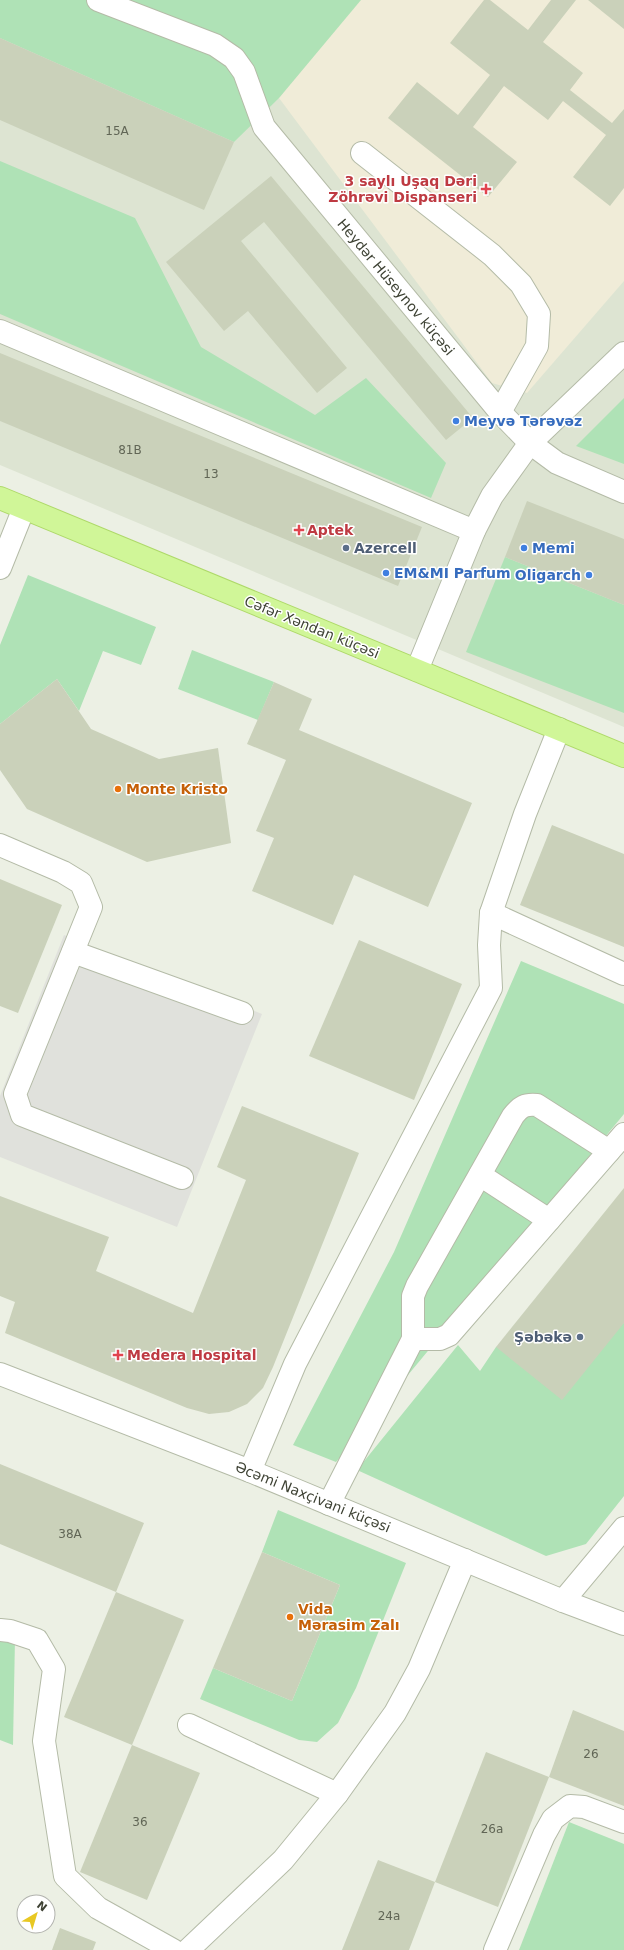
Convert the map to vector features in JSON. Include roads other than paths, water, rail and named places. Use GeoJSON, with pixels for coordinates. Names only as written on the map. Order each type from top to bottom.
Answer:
{"type":"FeatureCollection","features":[{"type":"Feature","properties":{"kind":"main road","name":"Cəfər Xəndan küçəsi"},"geometry":{"type":"LineString","coordinates":[[0,498],[624,756]]}},
{"type":"Feature","properties":{"kind":"street","name":"Heydər Hüseynov küçəsi"},"geometry":{"type":"LineString","coordinates":[[98,0],[215,45],[234,58],[244,72],[264,127],[500,412],[530,443],[558,462],[624,492]]}},
{"type":"Feature","properties":{"kind":"street"},"geometry":{"type":"LineString","coordinates":[[362,152],[492,255],[521,284],[539,314],[537,346],[500,412]]}},
{"type":"Feature","properties":{"kind":"street"},"geometry":{"type":"LineString","coordinates":[[0,331],[474,531]]}},
{"type":"Feature","properties":{"kind":"street"},"geometry":{"type":"LineString","coordinates":[[417,670],[474,531],[492,496],[530,443],[624,353]]}},
{"type":"Feature","properties":{"kind":"street"},"geometry":{"type":"LineString","coordinates":[[0,568],[24,508]]}},
{"type":"Feature","properties":{"kind":"street"},"geometry":{"type":"LineString","coordinates":[[250,1471],[295,1364],[491,988],[489,945],[491,913],[525,814],[559,729]]}},
{"type":"Feature","properties":{"kind":"street"},"geometry":{"type":"LineString","coordinates":[[0,845],[64,872],[81,884],[91,907],[15,1094],[22,1115],[182,1178]]}},
{"type":"Feature","properties":{"kind":"street"},"geometry":{"type":"LineString","coordinates":[[491,913],[624,974]]}},
{"type":"Feature","properties":{"kind":"street"},"geometry":{"type":"LineString","coordinates":[[73,952],[242,1013]]}},
{"type":"Feature","properties":{"kind":"street"},"geometry":{"type":"LineString","coordinates":[[328,1504],[413,1339],[413,1296],[513,1116],[521,1106],[537,1104],[609,1151]]}},
{"type":"Feature","properties":{"kind":"street"},"geometry":{"type":"LineString","coordinates":[[413,1339],[440,1339],[449,1335],[624,1134]]}},
{"type":"Feature","properties":{"kind":"street"},"geometry":{"type":"LineString","coordinates":[[480,1175],[549,1220]]}},
{"type":"Feature","properties":{"kind":"street","name":"Əcəmi Naxçivani küçəsi"},"geometry":{"type":"LineString","coordinates":[[0,1374],[250,1471],[624,1624]]}},
{"type":"Feature","properties":{"kind":"street"},"geometry":{"type":"LineString","coordinates":[[563,1600],[624,1528]]}},
{"type":"Feature","properties":{"kind":"street"},"geometry":{"type":"LineString","coordinates":[[188,1950],[283,1860],[337,1794],[394,1713],[419,1669],[465,1560]]}},
{"type":"Feature","properties":{"kind":"street"},"geometry":{"type":"LineString","coordinates":[[0,1630],[10,1631],[37,1640],[54,1669],[44,1741],[65,1876],[98,1908],[174,1950]]}},
{"type":"Feature","properties":{"kind":"street"},"geometry":{"type":"LineString","coordinates":[[189,1725],[337,1794]]}},
{"type":"Feature","properties":{"kind":"street"},"geometry":{"type":"LineString","coordinates":[[495,1950],[544,1835],[553,1818],[570,1806],[584,1807],[624,1822]]}},
{"type":"Feature","properties":{"kind":"place","name":"3 saylı Uşaq Dəri Zöhrəvi Dispanseri"},"geometry":{"type":"Point","coordinates":[486,189]}},
{"type":"Feature","properties":{"kind":"place","name":"Meyvə Tərəvəz"},"geometry":{"type":"Point","coordinates":[456,421]}},
{"type":"Feature","properties":{"kind":"place","name":"Aptek"},"geometry":{"type":"Point","coordinates":[299,530]}},
{"type":"Feature","properties":{"kind":"place","name":"Azercell"},"geometry":{"type":"Point","coordinates":[346,548]}},
{"type":"Feature","properties":{"kind":"place","name":"Memi"},"geometry":{"type":"Point","coordinates":[524,548]}},
{"type":"Feature","properties":{"kind":"place","name":"EM&MI Parfum"},"geometry":{"type":"Point","coordinates":[386,573]}},
{"type":"Feature","properties":{"kind":"place","name":"Oligarch"},"geometry":{"type":"Point","coordinates":[589,575]}},
{"type":"Feature","properties":{"kind":"place","name":"Monte Kristo"},"geometry":{"type":"Point","coordinates":[118,789]}},
{"type":"Feature","properties":{"kind":"place","name":"Şəbəkə"},"geometry":{"type":"Point","coordinates":[580,1337]}},
{"type":"Feature","properties":{"kind":"place","name":"Medera Hospital"},"geometry":{"type":"Point","coordinates":[118,1355]}},
{"type":"Feature","properties":{"kind":"place","name":"Vida Mərasim Zalı"},"geometry":{"type":"Point","coordinates":[290,1617]}}]}
